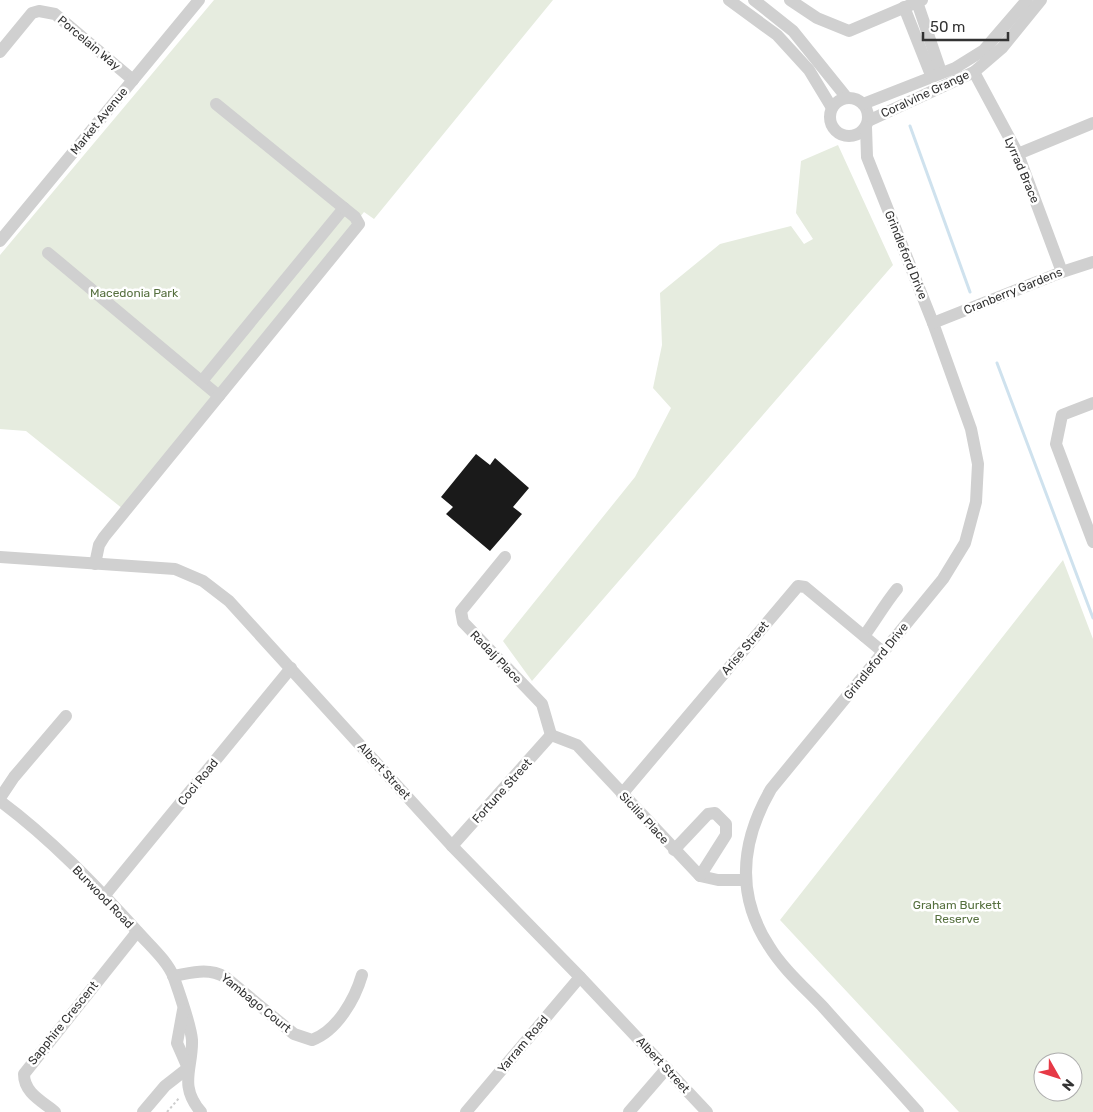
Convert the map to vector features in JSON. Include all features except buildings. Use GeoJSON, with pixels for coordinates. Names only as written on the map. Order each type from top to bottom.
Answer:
{"type":"FeatureCollection","features":[{"type":"Feature","properties":{"kind":"street","name":"Market Avenue"},"geometry":{"type":"LineString","coordinates":[[0,241],[199,0]]}},
{"type":"Feature","properties":{"kind":"street","name":"Grindleford Drive"},"geometry":{"type":"LineString","coordinates":[[729,0],[777,35],[809,70],[832,108],[830,114],[832,126],[841,134],[847,136],[867,157]]}},
{"type":"Feature","properties":{"kind":"street"},"geometry":{"type":"LineString","coordinates":[[754,0],[793,31],[847,98]]}},
{"type":"Feature","properties":{"kind":"street"},"geometry":{"type":"LineString","coordinates":[[790,0],[816,18],[849,30],[920,1],[936,74]]}},
{"type":"Feature","properties":{"kind":"street","name":"Coralvine Grange"},"geometry":{"type":"LineString","coordinates":[[863,104],[955,68],[984,50],[1027,0]]}},
{"type":"Feature","properties":{"kind":"street","name":"Coralvine Grange"},"geometry":{"type":"LineString","coordinates":[[867,124],[974,72],[1002,48],[1041,0]]}},
{"type":"Feature","properties":{"kind":"street"},"geometry":{"type":"LineString","coordinates":[[904,7],[936,74]]}},
{"type":"Feature","properties":{"kind":"street","name":"Porcelain Way"},"geometry":{"type":"LineString","coordinates":[[0,52],[32,13],[48,12],[55,14],[133,80]]}},
{"type":"Feature","properties":{"kind":"street","name":"Lyrrad Brace"},"geometry":{"type":"LineString","coordinates":[[974,72],[1018,154],[1062,272]]}},
{"type":"Feature","properties":{"kind":"street"},"geometry":{"type":"LineString","coordinates":[[832,108],[841,100],[847,98],[853,98],[863,104]]}},
{"type":"Feature","properties":{"kind":"street"},"geometry":{"type":"LineString","coordinates":[[95,564],[99,545],[104,537],[357,228],[358,221],[344,208],[216,104]]}},
{"type":"Feature","properties":{"kind":"street","name":"Grindleford Drive"},"geometry":{"type":"LineString","coordinates":[[863,104],[868,115],[867,157],[933,323],[971,429],[978,464],[976,502],[965,543],[943,579],[771,789],[759,809],[750,832],[746,857],[746,880],[748,903],[769,947],[918,1112]]}},
{"type":"Feature","properties":{"kind":"street"},"geometry":{"type":"LineString","coordinates":[[1018,154],[1093,123]]}},
{"type":"Feature","properties":{"kind":"street"},"geometry":{"type":"LineString","coordinates":[[847,136],[858,134],[867,124]]}},
{"type":"Feature","properties":{"kind":"street"},"geometry":{"type":"LineString","coordinates":[[202,381],[344,208]]}},
{"type":"Feature","properties":{"kind":"street"},"geometry":{"type":"LineString","coordinates":[[48,253],[219,396]]}},
{"type":"Feature","properties":{"kind":"street","name":"Cranberry Gardens"},"geometry":{"type":"LineString","coordinates":[[933,323],[1062,272],[1093,262]]}},
{"type":"Feature","properties":{"kind":"street"},"geometry":{"type":"LineString","coordinates":[[1093,402],[1062,415],[1056,444],[1093,542]]}},
{"type":"Feature","properties":{"kind":"street","name":"Albert Street"},"geometry":{"type":"LineString","coordinates":[[0,557],[175,569],[204,582],[232,604],[452,846],[580,977],[707,1112]]}},
{"type":"Feature","properties":{"kind":"street","name":"Radalj Place"},"geometry":{"type":"LineString","coordinates":[[504,557],[461,610],[463,622],[542,704],[551,735]]}},
{"type":"Feature","properties":{"kind":"street","name":"Arise Street"},"geometry":{"type":"LineString","coordinates":[[622,794],[798,586],[805,587],[883,652]]}},
{"type":"Feature","properties":{"kind":"street"},"geometry":{"type":"LineString","coordinates":[[860,633],[876,619],[878,612],[897,589]]}},
{"type":"Feature","properties":{"kind":"street","name":"Coci Road"},"geometry":{"type":"LineString","coordinates":[[104,895],[291,668]]}},
{"type":"Feature","properties":{"kind":"street"},"geometry":{"type":"LineString","coordinates":[[0,799],[14,776],[66,716]]}},
{"type":"Feature","properties":{"kind":"street","name":"Sicilia Place"},"geometry":{"type":"LineString","coordinates":[[551,735],[577,745],[700,876]]}},
{"type":"Feature","properties":{"kind":"street","name":"Fortune Street"},"geometry":{"type":"LineString","coordinates":[[452,846],[551,735]]}},
{"type":"Feature","properties":{"kind":"street","name":"Burwood Road"},"geometry":{"type":"LineString","coordinates":[[0,799],[104,895],[158,954],[173,976],[183,1010],[177,1043],[188,1068],[190,1090],[196,1106],[201,1112]]}},
{"type":"Feature","properties":{"kind":"street"},"geometry":{"type":"LineString","coordinates":[[674,850],[708,814],[715,813],[726,824],[726,835],[700,876],[718,880],[746,880]]}},
{"type":"Feature","properties":{"kind":"street","name":"Sapphire Crescent"},"geometry":{"type":"LineString","coordinates":[[55,1112],[29,1091],[24,1084],[24,1074],[137,932]]}},
{"type":"Feature","properties":{"kind":"street","name":"Yambago Court"},"geometry":{"type":"LineString","coordinates":[[173,976],[205,971],[216,972],[225,977],[294,1034],[312,1040],[328,1030],[356,997],[362,975]]}},
{"type":"Feature","properties":{"kind":"street","name":"Yarram Road"},"geometry":{"type":"LineString","coordinates":[[466,1112],[580,977]]}},
{"type":"Feature","properties":{"kind":"street"},"geometry":{"type":"LineString","coordinates":[[143,1112],[165,1086],[188,1068]]}},
{"type":"Feature","properties":{"kind":"street"},"geometry":{"type":"LineString","coordinates":[[629,1112],[667,1068]]}},
{"type":"Feature","properties":{"kind":"path"},"geometry":{"type":"LineString","coordinates":[[167,1112],[190,1090]]}},
{"type":"Feature","properties":{"kind":"green space","name":"Macedonia Park"},"geometry":{"type":"Polygon","coordinates":[[[214,0],[553,0],[374,219],[364,212],[123,509],[26,431],[0,429],[0,255],[214,0]]]}},
{"type":"Feature","properties":{"kind":"green space"},"geometry":{"type":"Polygon","coordinates":[[[838,145],[893,265],[532,681],[503,641],[635,477],[671,408],[653,388],[662,345],[660,293],[720,244],[791,226],[804,244],[813,239],[796,213],[801,161],[838,145]]]}},
{"type":"Feature","properties":{"kind":"green space","name":"Graham Burkett Reserve"},"geometry":{"type":"Polygon","coordinates":[[[1063,560],[1093,639],[1093,1112],[959,1112],[780,920],[1063,560]]]}},
{"type":"Feature","properties":{"kind":"waterway"},"geometry":{"type":"LineString","coordinates":[[910,126],[970,292]]}},
{"type":"Feature","properties":{"kind":"waterway"},"geometry":{"type":"LineString","coordinates":[[997,363],[1093,618]]}}]}
